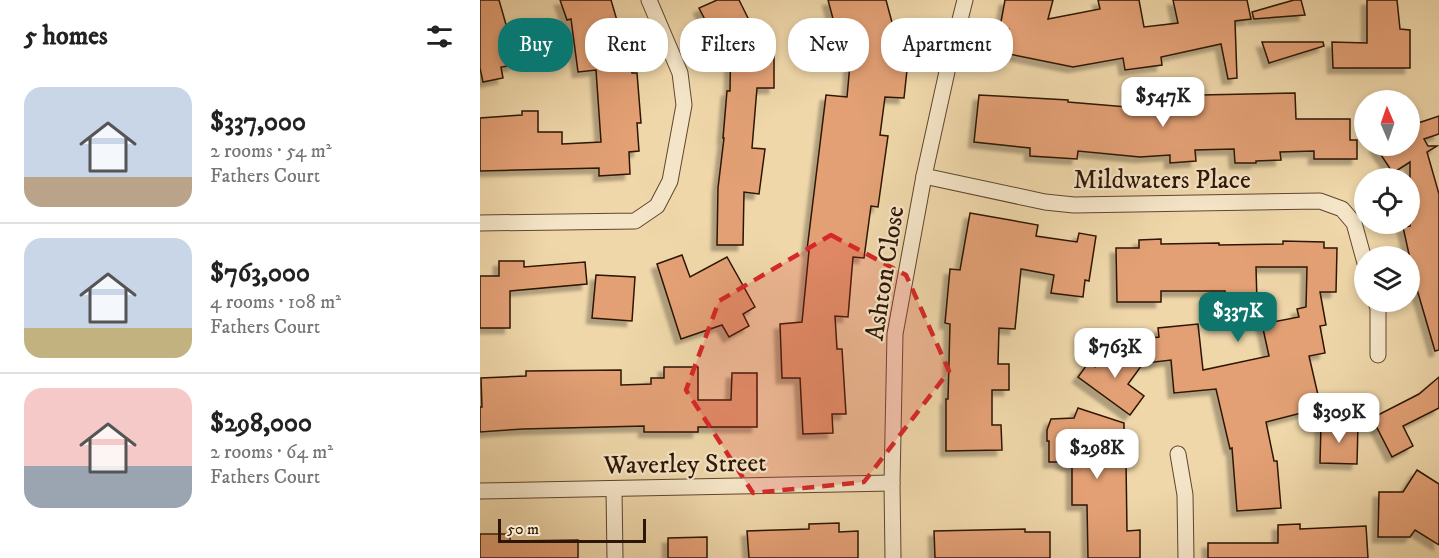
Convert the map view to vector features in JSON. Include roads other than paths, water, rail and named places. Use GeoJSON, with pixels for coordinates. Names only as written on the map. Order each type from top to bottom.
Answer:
{"type":"FeatureCollection","features":[{"type":"Feature","properties":{"kind":"street"},"geometry":{"type":"LineString","coordinates":[[480,223],[635,221],[657,206],[670,181],[684,105],[680,73],[649,0]]}},
{"type":"Feature","properties":{"kind":"street","name":"Ashton Close"},"geometry":{"type":"LineString","coordinates":[[893,558],[895,334],[924,176],[965,0]]}},
{"type":"Feature","properties":{"kind":"street","name":"Mildwaters Place"},"geometry":{"type":"LineString","coordinates":[[924,176],[1045,202],[1074,205],[1320,201],[1342,209],[1354,223],[1360,246]]}},
{"type":"Feature","properties":{"kind":"street"},"geometry":{"type":"LineString","coordinates":[[1378,312],[1378,355]]}},
{"type":"Feature","properties":{"kind":"street"},"geometry":{"type":"LineString","coordinates":[[1178,454],[1185,495],[1186,558]]}},
{"type":"Feature","properties":{"kind":"street","name":"Waverley Street"},"geometry":{"type":"LineString","coordinates":[[480,491],[892,483]]}},
{"type":"Feature","properties":{"kind":"street"},"geometry":{"type":"LineString","coordinates":[[614,489],[615,558]]}}]}
